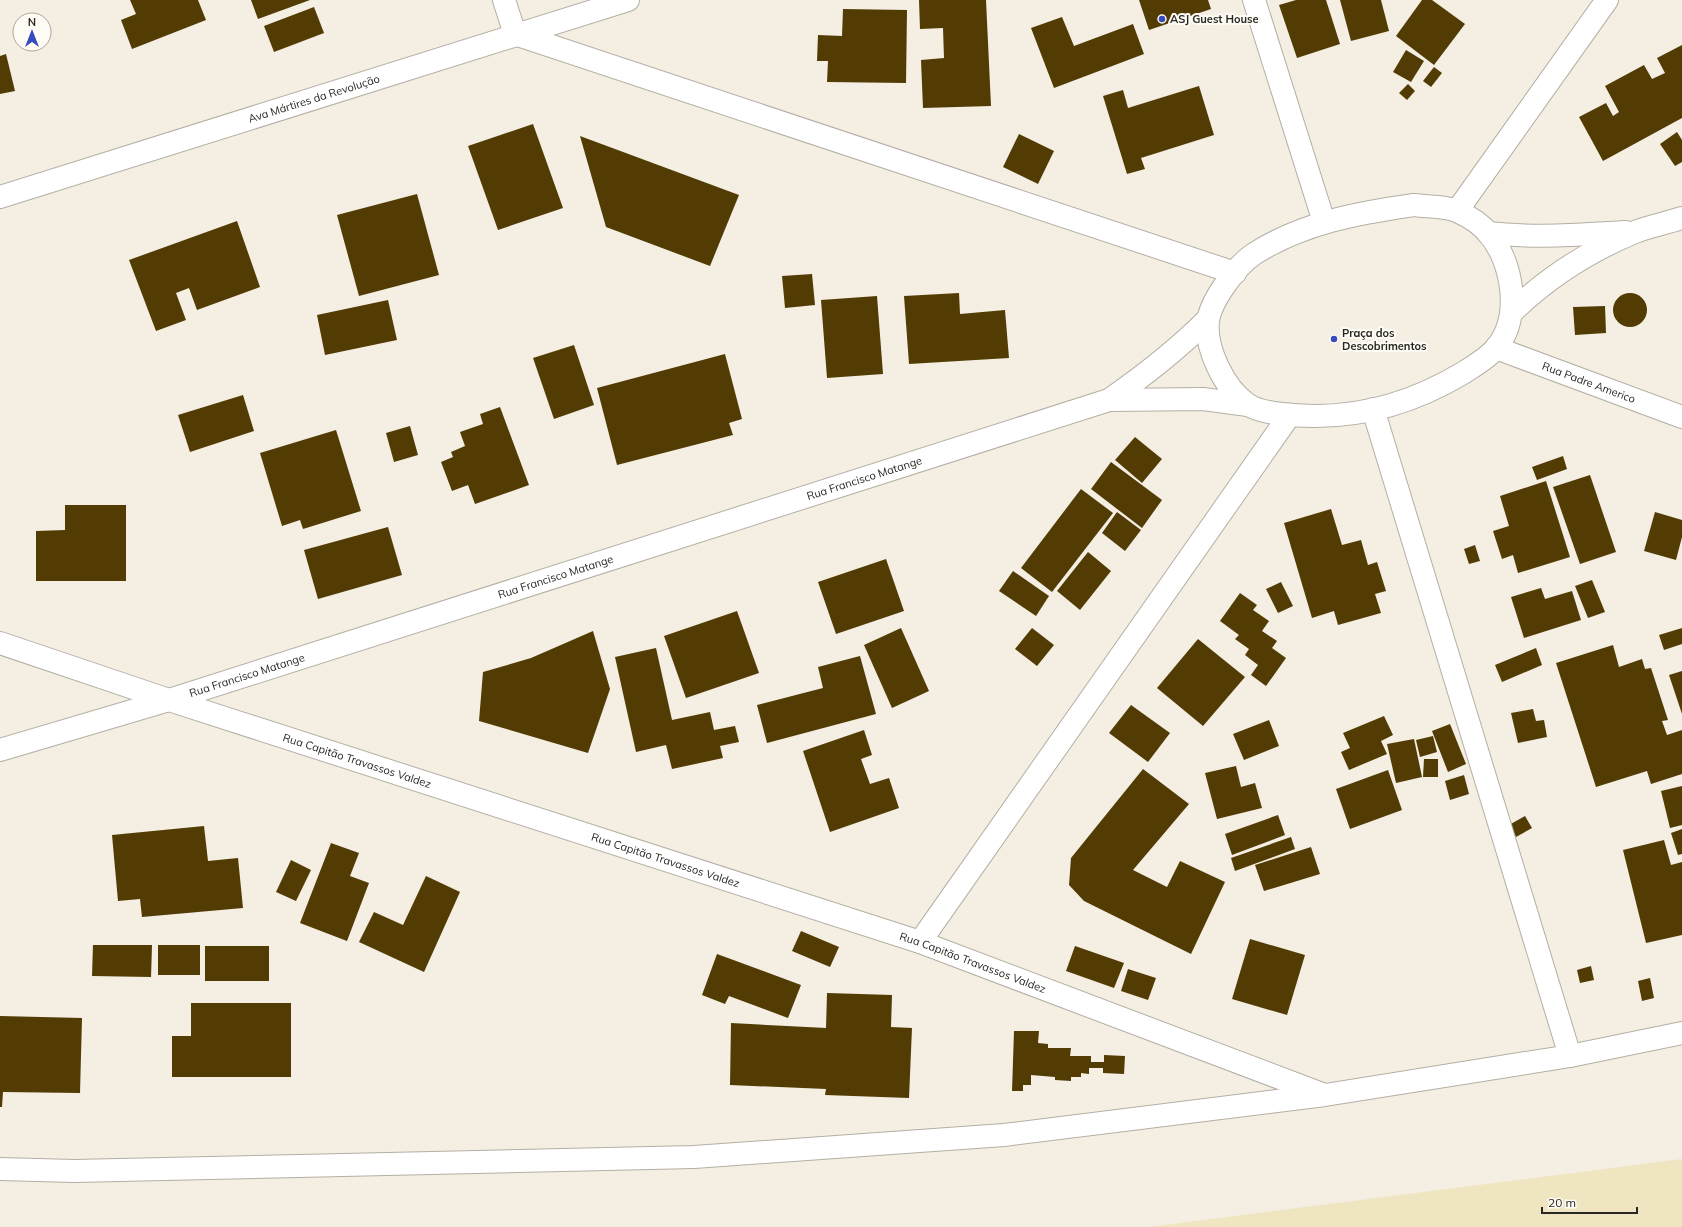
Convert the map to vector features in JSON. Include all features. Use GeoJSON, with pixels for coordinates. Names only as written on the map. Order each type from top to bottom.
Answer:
{"type":"FeatureCollection","features":[{"type":"Feature","properties":{"kind":"street"},"geometry":{"type":"LineString","coordinates":[[504,0],[515,34],[1235,273]]}},
{"type":"Feature","properties":{"kind":"street","name":"Ava Mártires da Revolução"},"geometry":{"type":"LineString","coordinates":[[0,197],[515,34],[628,0]]}},
{"type":"Feature","properties":{"kind":"street"},"geometry":{"type":"LineString","coordinates":[[1254,0],[1324,222]]}},
{"type":"Feature","properties":{"kind":"street"},"geometry":{"type":"LineString","coordinates":[[1457,211],[1607,0]]}},
{"type":"Feature","properties":{"kind":"street"},"geometry":{"type":"LineString","coordinates":[[1110,400],[1203,399],[1248,405],[1289,416],[1330,416],[1405,402],[1437,388],[1474,366],[1496,348],[1507,328],[1512,312],[1508,268],[1500,248],[1488,233],[1477,223],[1457,211],[1414,205],[1367,212],[1324,222],[1297,232],[1253,255],[1235,273],[1216,299],[1208,319],[1208,333],[1217,366],[1231,388],[1248,405]]}},
{"type":"Feature","properties":{"kind":"street"},"geometry":{"type":"LineString","coordinates":[[1512,312],[1536,289],[1577,261],[1635,232],[1682,218]]}},
{"type":"Feature","properties":{"kind":"street"},"geometry":{"type":"LineString","coordinates":[[1488,233],[1522,236],[1556,236],[1635,232]]}},
{"type":"Feature","properties":{"kind":"street"},"geometry":{"type":"LineString","coordinates":[[1110,400],[1153,369],[1208,319]]}},
{"type":"Feature","properties":{"kind":"street","name":"Rua Padre Americo"},"geometry":{"type":"LineString","coordinates":[[1496,348],[1682,417]]}},
{"type":"Feature","properties":{"kind":"street","name":"Rua Francisco Matange"},"geometry":{"type":"LineString","coordinates":[[0,750],[169,700],[1110,400]]}},
{"type":"Feature","properties":{"kind":"street"},"geometry":{"type":"LineString","coordinates":[[1373,409],[1570,1056]]}},
{"type":"Feature","properties":{"kind":"street"},"geometry":{"type":"LineString","coordinates":[[920,942],[1289,416]]}},
{"type":"Feature","properties":{"kind":"street","name":"Rua Capitão Travassos Valdez"},"geometry":{"type":"LineString","coordinates":[[0,643],[169,700],[920,942],[1325,1095]]}},
{"type":"Feature","properties":{"kind":"street"},"geometry":{"type":"LineString","coordinates":[[0,1169],[74,1171],[694,1157],[1004,1135],[1325,1095],[1570,1056],[1682,1033]]}},
{"type":"Feature","properties":{"kind":"sand"},"geometry":{"type":"Polygon","coordinates":[[[1682,1159],[1682,1227],[1149,1227],[1682,1159]]]}},
{"type":"Feature","properties":{"kind":"building"},"geometry":{"type":"Polygon","coordinates":[[[130,0],[198,0],[206,20],[132,49],[121,20],[136,14],[130,0]]]}},
{"type":"Feature","properties":{"kind":"building"},"geometry":{"type":"Polygon","coordinates":[[[251,0],[310,0],[258,19],[251,0]]]}},
{"type":"Feature","properties":{"kind":"building"},"geometry":{"type":"Polygon","coordinates":[[[919,0],[986,0],[991,106],[923,108],[921,60],[944,58],[943,28],[920,29],[919,0]]]}},
{"type":"Feature","properties":{"kind":"building","name":"ASJ Guest House"},"geometry":{"type":"Polygon","coordinates":[[[1139,0],[1208,0],[1211,9],[1149,30],[1139,0]]]}},
{"type":"Feature","properties":{"kind":"building"},"geometry":{"type":"Polygon","coordinates":[[[1296,0],[1326,0],[1340,44],[1297,58],[1279,5],[1296,0]]]}},
{"type":"Feature","properties":{"kind":"building"},"geometry":{"type":"Polygon","coordinates":[[[1340,0],[1381,0],[1389,31],[1351,41],[1340,0]]]}},
{"type":"Feature","properties":{"kind":"building"},"geometry":{"type":"Polygon","coordinates":[[[1422,0],[1432,0],[1465,24],[1434,65],[1396,36],[1422,0]]]}},
{"type":"Feature","properties":{"kind":"building"},"geometry":{"type":"Polygon","coordinates":[[[314,7],[324,33],[274,52],[264,26],[314,7]]]}},
{"type":"Feature","properties":{"kind":"building"},"geometry":{"type":"Polygon","coordinates":[[[843,9],[907,10],[906,83],[827,82],[828,61],[817,61],[818,35],[842,36],[843,9]]]}},
{"type":"Feature","properties":{"kind":"building"},"geometry":{"type":"Polygon","coordinates":[[[1062,17],[1074,46],[1133,24],[1144,54],[1054,88],[1031,28],[1062,17]]]}},
{"type":"Feature","properties":{"kind":"building"},"geometry":{"type":"Polygon","coordinates":[[[1682,45],[1682,118],[1603,161],[1579,117],[1606,103],[1613,116],[1619,112],[1605,86],[1644,65],[1652,79],[1665,73],[1657,58],[1682,45]]]}},
{"type":"Feature","properties":{"kind":"building"},"geometry":{"type":"Polygon","coordinates":[[[1406,50],[1424,61],[1411,82],[1393,72],[1406,50]]]}},
{"type":"Feature","properties":{"kind":"building"},"geometry":{"type":"Polygon","coordinates":[[[6,54],[15,91],[0,94],[0,56],[6,54]]]}},
{"type":"Feature","properties":{"kind":"building"},"geometry":{"type":"Polygon","coordinates":[[[1434,67],[1442,73],[1431,87],[1423,81],[1434,67]]]}},
{"type":"Feature","properties":{"kind":"building"},"geometry":{"type":"Polygon","coordinates":[[[1408,84],[1415,91],[1407,100],[1399,93],[1408,84]]]}},
{"type":"Feature","properties":{"kind":"building"},"geometry":{"type":"Polygon","coordinates":[[[1199,86],[1214,135],[1141,158],[1145,169],[1127,174],[1103,96],[1123,90],[1128,108],[1199,86]]]}},
{"type":"Feature","properties":{"kind":"building"},"geometry":{"type":"Polygon","coordinates":[[[533,124],[563,208],[498,230],[468,146],[533,124]]]}},
{"type":"Feature","properties":{"kind":"building"},"geometry":{"type":"Polygon","coordinates":[[[1677,132],[1682,140],[1682,162],[1675,166],[1660,144],[1677,132]]]}},
{"type":"Feature","properties":{"kind":"building"},"geometry":{"type":"Polygon","coordinates":[[[1019,134],[1054,151],[1038,184],[1003,167],[1019,134]]]}},
{"type":"Feature","properties":{"kind":"building"},"geometry":{"type":"Polygon","coordinates":[[[580,136],[739,195],[710,266],[606,227],[580,136]]]}},
{"type":"Feature","properties":{"kind":"building"},"geometry":{"type":"Polygon","coordinates":[[[417,194],[439,275],[359,296],[337,215],[417,194]]]}},
{"type":"Feature","properties":{"kind":"building"},"geometry":{"type":"Polygon","coordinates":[[[237,221],[260,287],[197,310],[189,288],[176,293],[186,320],[156,331],[129,260],[237,221]]]}},
{"type":"Feature","properties":{"kind":"building"},"geometry":{"type":"Polygon","coordinates":[[[812,274],[815,305],[785,308],[782,276],[812,274]]]}},
{"type":"Feature","properties":{"kind":"building"},"geometry":{"type":"Polygon","coordinates":[[[959,293],[960,314],[1005,310],[1009,358],[909,364],[904,296],[959,293]]]}},
{"type":"Feature","properties":{"kind":"building"},"geometry":{"type":"Polygon","coordinates":[[[1627,293],[1633,293],[1637,294],[1644,300],[1647,310],[1646,317],[1640,324],[1633,327],[1627,327],[1623,326],[1616,320],[1613,313],[1613,307],[1614,303],[1620,296],[1627,293]]]}},
{"type":"Feature","properties":{"kind":"building"},"geometry":{"type":"Polygon","coordinates":[[[877,296],[883,374],[827,378],[821,300],[877,296]]]}},
{"type":"Feature","properties":{"kind":"building"},"geometry":{"type":"Polygon","coordinates":[[[388,300],[397,340],[325,355],[317,315],[388,300]]]}},
{"type":"Feature","properties":{"kind":"building"},"geometry":{"type":"Polygon","coordinates":[[[1605,306],[1606,333],[1575,335],[1573,307],[1605,306]]]}},
{"type":"Feature","properties":{"kind":"building"},"geometry":{"type":"Polygon","coordinates":[[[574,345],[594,405],[554,419],[533,358],[574,345]]]}},
{"type":"Feature","properties":{"kind":"building"},"geometry":{"type":"Polygon","coordinates":[[[725,354],[742,419],[729,423],[733,435],[617,465],[597,388],[725,354]]]}},
{"type":"Feature","properties":{"kind":"building"},"geometry":{"type":"Polygon","coordinates":[[[243,395],[254,431],[190,452],[178,415],[243,395]]]}},
{"type":"Feature","properties":{"kind":"building"},"geometry":{"type":"Polygon","coordinates":[[[500,407],[529,485],[475,504],[468,485],[452,491],[441,462],[453,457],[451,452],[465,446],[460,432],[483,424],[480,414],[500,407]]]}},
{"type":"Feature","properties":{"kind":"building"},"geometry":{"type":"Polygon","coordinates":[[[410,426],[418,455],[394,462],[386,433],[410,426]]]}},
{"type":"Feature","properties":{"kind":"building"},"geometry":{"type":"Polygon","coordinates":[[[336,430],[361,511],[303,529],[300,520],[282,526],[260,453],[336,430]]]}},
{"type":"Feature","properties":{"kind":"building"},"geometry":{"type":"Polygon","coordinates":[[[1135,437],[1162,459],[1142,483],[1115,460],[1135,437]]]}},
{"type":"Feature","properties":{"kind":"building"},"geometry":{"type":"Polygon","coordinates":[[[1563,456],[1567,469],[1537,480],[1532,467],[1563,456]]]}},
{"type":"Feature","properties":{"kind":"building"},"geometry":{"type":"Polygon","coordinates":[[[1111,462],[1162,500],[1142,528],[1091,489],[1111,462]]]}},
{"type":"Feature","properties":{"kind":"building"},"geometry":{"type":"Polygon","coordinates":[[[1590,475],[1616,552],[1580,564],[1553,487],[1590,475]]]}},
{"type":"Feature","properties":{"kind":"building"},"geometry":{"type":"Polygon","coordinates":[[[1546,481],[1570,557],[1518,573],[1513,555],[1502,559],[1493,531],[1509,526],[1500,496],[1546,481]]]}},
{"type":"Feature","properties":{"kind":"building"},"geometry":{"type":"Polygon","coordinates":[[[1081,489],[1113,513],[1052,592],[1021,568],[1081,489]]]}},
{"type":"Feature","properties":{"kind":"building"},"geometry":{"type":"Polygon","coordinates":[[[65,505],[126,505],[126,581],[36,581],[36,531],[65,530],[65,505]]]}},
{"type":"Feature","properties":{"kind":"building"},"geometry":{"type":"Polygon","coordinates":[[[1331,509],[1342,545],[1361,540],[1368,565],[1377,562],[1386,591],[1375,594],[1381,613],[1338,625],[1334,611],[1312,618],[1284,523],[1331,509]]]}},
{"type":"Feature","properties":{"kind":"building"},"geometry":{"type":"Polygon","coordinates":[[[1117,512],[1141,530],[1125,551],[1102,533],[1117,512]]]}},
{"type":"Feature","properties":{"kind":"building"},"geometry":{"type":"Polygon","coordinates":[[[1655,512],[1682,520],[1682,537],[1676,560],[1644,551],[1655,512]]]}},
{"type":"Feature","properties":{"kind":"building"},"geometry":{"type":"Polygon","coordinates":[[[388,527],[402,575],[318,599],[304,550],[388,527]]]}},
{"type":"Feature","properties":{"kind":"building"},"geometry":{"type":"Polygon","coordinates":[[[1475,545],[1480,561],[1469,564],[1464,549],[1475,545]]]}},
{"type":"Feature","properties":{"kind":"building"},"geometry":{"type":"Polygon","coordinates":[[[1088,552],[1111,571],[1080,610],[1057,591],[1088,552]]]}},
{"type":"Feature","properties":{"kind":"building"},"geometry":{"type":"Polygon","coordinates":[[[886,559],[904,611],[836,634],[818,582],[886,559]]]}},
{"type":"Feature","properties":{"kind":"building"},"geometry":{"type":"Polygon","coordinates":[[[1013,571],[1049,596],[1036,616],[999,591],[1013,571]]]}},
{"type":"Feature","properties":{"kind":"building"},"geometry":{"type":"Polygon","coordinates":[[[1592,580],[1605,612],[1588,618],[1575,586],[1592,580]]]}},
{"type":"Feature","properties":{"kind":"building"},"geometry":{"type":"Polygon","coordinates":[[[1281,582],[1293,606],[1278,613],[1266,589],[1281,582]]]}},
{"type":"Feature","properties":{"kind":"building"},"geometry":{"type":"Polygon","coordinates":[[[1541,588],[1545,599],[1572,591],[1581,620],[1524,638],[1511,597],[1541,588]]]}},
{"type":"Feature","properties":{"kind":"building"},"geometry":{"type":"Polygon","coordinates":[[[1240,593],[1257,605],[1253,610],[1269,621],[1262,631],[1277,641],[1272,648],[1286,658],[1266,686],[1251,675],[1258,665],[1245,655],[1249,649],[1235,639],[1239,635],[1220,621],[1240,593]]]}},
{"type":"Feature","properties":{"kind":"building"},"geometry":{"type":"Polygon","coordinates":[[[737,611],[759,673],[686,698],[664,636],[737,611]]]}},
{"type":"Feature","properties":{"kind":"building"},"geometry":{"type":"Polygon","coordinates":[[[901,628],[929,691],[892,708],[864,645],[901,628]]]}},
{"type":"Feature","properties":{"kind":"building"},"geometry":{"type":"Polygon","coordinates":[[[1032,628],[1054,645],[1037,666],[1015,649],[1032,628]]]}},
{"type":"Feature","properties":{"kind":"building"},"geometry":{"type":"Polygon","coordinates":[[[1682,628],[1682,644],[1664,650],[1659,635],[1682,628]]]}},
{"type":"Feature","properties":{"kind":"building"},"geometry":{"type":"Polygon","coordinates":[[[593,631],[610,689],[588,753],[479,721],[483,672],[531,658],[593,631]]]}},
{"type":"Feature","properties":{"kind":"building"},"geometry":{"type":"Polygon","coordinates":[[[1198,639],[1245,677],[1203,726],[1157,688],[1198,639]]]}},
{"type":"Feature","properties":{"kind":"building"},"geometry":{"type":"Polygon","coordinates":[[[1613,645],[1619,667],[1642,659],[1645,669],[1651,668],[1668,720],[1662,721],[1667,735],[1682,730],[1682,774],[1651,784],[1647,771],[1596,787],[1556,663],[1613,645]]]}},
{"type":"Feature","properties":{"kind":"building"},"geometry":{"type":"Polygon","coordinates":[[[656,648],[672,720],[710,712],[714,730],[735,726],[739,742],[720,746],[723,758],[672,769],[666,745],[636,752],[615,657],[656,648]]]}},
{"type":"Feature","properties":{"kind":"building"},"geometry":{"type":"Polygon","coordinates":[[[1536,648],[1542,665],[1502,682],[1495,665],[1536,648]]]}},
{"type":"Feature","properties":{"kind":"building"},"geometry":{"type":"Polygon","coordinates":[[[860,656],[876,714],[767,743],[757,705],[823,688],[818,667],[860,656]]]}},
{"type":"Feature","properties":{"kind":"building"},"geometry":{"type":"Polygon","coordinates":[[[1682,671],[1682,714],[1669,675],[1682,671]]]}},
{"type":"Feature","properties":{"kind":"building"},"geometry":{"type":"Polygon","coordinates":[[[1131,705],[1170,733],[1148,762],[1109,733],[1131,705]]]}},
{"type":"Feature","properties":{"kind":"building"},"geometry":{"type":"Polygon","coordinates":[[[1533,709],[1536,721],[1544,720],[1547,737],[1518,743],[1511,713],[1533,709]]]}},
{"type":"Feature","properties":{"kind":"building"},"geometry":{"type":"Polygon","coordinates":[[[1384,716],[1393,735],[1381,741],[1387,754],[1349,770],[1341,752],[1350,748],[1343,733],[1384,716]]]}},
{"type":"Feature","properties":{"kind":"building"},"geometry":{"type":"Polygon","coordinates":[[[1269,720],[1279,746],[1244,760],[1233,734],[1269,720]]]}},
{"type":"Feature","properties":{"kind":"building"},"geometry":{"type":"Polygon","coordinates":[[[1450,724],[1466,764],[1448,772],[1432,731],[1450,724]]]}},
{"type":"Feature","properties":{"kind":"building"},"geometry":{"type":"Polygon","coordinates":[[[864,730],[872,755],[861,759],[870,784],[889,778],[899,808],[830,832],[803,751],[864,730]]]}},
{"type":"Feature","properties":{"kind":"building"},"geometry":{"type":"Polygon","coordinates":[[[1433,736],[1437,752],[1420,757],[1416,740],[1433,736]]]}},
{"type":"Feature","properties":{"kind":"building"},"geometry":{"type":"Polygon","coordinates":[[[1414,739],[1422,777],[1396,783],[1387,744],[1414,739]]]}},
{"type":"Feature","properties":{"kind":"building"},"geometry":{"type":"Polygon","coordinates":[[[1424,759],[1438,759],[1438,777],[1423,777],[1424,759]]]}},
{"type":"Feature","properties":{"kind":"building"},"geometry":{"type":"Polygon","coordinates":[[[1236,766],[1241,787],[1255,783],[1262,808],[1217,819],[1205,773],[1236,766]]]}},
{"type":"Feature","properties":{"kind":"building"},"geometry":{"type":"Polygon","coordinates":[[[1143,769],[1189,804],[1133,870],[1167,887],[1180,861],[1225,882],[1191,954],[1084,901],[1069,885],[1071,858],[1143,769]]]}},
{"type":"Feature","properties":{"kind":"building"},"geometry":{"type":"Polygon","coordinates":[[[1388,770],[1402,810],[1350,829],[1336,789],[1388,770]]]}},
{"type":"Feature","properties":{"kind":"building"},"geometry":{"type":"Polygon","coordinates":[[[1464,775],[1469,794],[1450,800],[1445,781],[1464,775]]]}},
{"type":"Feature","properties":{"kind":"building"},"geometry":{"type":"Polygon","coordinates":[[[1682,786],[1682,825],[1670,828],[1661,791],[1682,786]]]}},
{"type":"Feature","properties":{"kind":"building"},"geometry":{"type":"Polygon","coordinates":[[[1278,815],[1285,835],[1232,855],[1225,834],[1278,815]]]}},
{"type":"Feature","properties":{"kind":"building"},"geometry":{"type":"Polygon","coordinates":[[[1525,816],[1532,828],[1516,837],[1509,825],[1525,816]]]}},
{"type":"Feature","properties":{"kind":"building"},"geometry":{"type":"Polygon","coordinates":[[[204,826],[208,861],[238,858],[243,908],[142,917],[140,899],[118,901],[112,835],[204,826]]]}},
{"type":"Feature","properties":{"kind":"building"},"geometry":{"type":"Polygon","coordinates":[[[1682,829],[1682,854],[1678,855],[1671,833],[1682,829]]]}},
{"type":"Feature","properties":{"kind":"building"},"geometry":{"type":"Polygon","coordinates":[[[1291,837],[1295,849],[1235,871],[1231,858],[1291,837]]]}},
{"type":"Feature","properties":{"kind":"building"},"geometry":{"type":"Polygon","coordinates":[[[1664,840],[1671,865],[1682,862],[1682,935],[1646,943],[1623,850],[1664,840]]]}},
{"type":"Feature","properties":{"kind":"building"},"geometry":{"type":"Polygon","coordinates":[[[331,843],[359,853],[350,876],[369,883],[347,941],[300,923],[331,843]]]}},
{"type":"Feature","properties":{"kind":"building"},"geometry":{"type":"Polygon","coordinates":[[[1311,847],[1320,874],[1264,891],[1255,865],[1311,847]]]}},
{"type":"Feature","properties":{"kind":"building"},"geometry":{"type":"Polygon","coordinates":[[[291,860],[311,870],[296,901],[276,892],[291,860]]]}},
{"type":"Feature","properties":{"kind":"building"},"geometry":{"type":"Polygon","coordinates":[[[426,876],[460,892],[424,972],[359,942],[374,912],[403,925],[426,876]]]}},
{"type":"Feature","properties":{"kind":"building"},"geometry":{"type":"Polygon","coordinates":[[[801,931],[839,947],[830,967],[792,951],[801,931]]]}},
{"type":"Feature","properties":{"kind":"building"},"geometry":{"type":"Polygon","coordinates":[[[1250,939],[1305,955],[1287,1015],[1232,999],[1250,939]]]}},
{"type":"Feature","properties":{"kind":"building"},"geometry":{"type":"Polygon","coordinates":[[[93,945],[152,945],[151,977],[92,976],[93,945]]]}},
{"type":"Feature","properties":{"kind":"building"},"geometry":{"type":"Polygon","coordinates":[[[158,945],[200,945],[200,975],[158,975],[158,945]]]}},
{"type":"Feature","properties":{"kind":"building"},"geometry":{"type":"Polygon","coordinates":[[[205,946],[269,946],[269,981],[205,981],[205,946]]]}},
{"type":"Feature","properties":{"kind":"building"},"geometry":{"type":"Polygon","coordinates":[[[1075,946],[1124,963],[1114,988],[1066,971],[1075,946]]]}},
{"type":"Feature","properties":{"kind":"building"},"geometry":{"type":"Polygon","coordinates":[[[717,954],[801,985],[788,1018],[729,996],[725,1004],[702,995],[717,954]]]}},
{"type":"Feature","properties":{"kind":"building"},"geometry":{"type":"Polygon","coordinates":[[[1591,966],[1594,980],[1580,983],[1577,970],[1591,966]]]}},
{"type":"Feature","properties":{"kind":"building"},"geometry":{"type":"Polygon","coordinates":[[[1128,969],[1156,978],[1148,1000],[1121,991],[1128,969]]]}},
{"type":"Feature","properties":{"kind":"building"},"geometry":{"type":"Polygon","coordinates":[[[1650,978],[1654,998],[1642,1001],[1638,981],[1650,978]]]}},
{"type":"Feature","properties":{"kind":"building"},"geometry":{"type":"Polygon","coordinates":[[[827,993],[892,995],[891,1027],[912,1028],[909,1098],[825,1095],[826,1089],[730,1085],[731,1023],[826,1028],[827,993]]]}},
{"type":"Feature","properties":{"kind":"building"},"geometry":{"type":"Polygon","coordinates":[[[191,1003],[291,1003],[291,1077],[172,1077],[172,1036],[191,1036],[191,1003]]]}},
{"type":"Feature","properties":{"kind":"building"},"geometry":{"type":"Polygon","coordinates":[[[0,1016],[82,1018],[80,1093],[3,1092],[2,1107],[0,1107],[0,1016]]]}},
{"type":"Feature","properties":{"kind":"building"},"geometry":{"type":"Polygon","coordinates":[[[1014,1031],[1039,1031],[1038,1043],[1048,1044],[1048,1048],[1071,1048],[1070,1056],[1091,1056],[1091,1062],[1104,1062],[1104,1055],[1125,1056],[1124,1074],[1103,1073],[1103,1068],[1089,1068],[1089,1074],[1081,1073],[1081,1077],[1071,1077],[1071,1081],[1055,1080],[1055,1077],[1031,1075],[1031,1085],[1023,1085],[1023,1091],[1012,1091],[1014,1031]]]}},
{"type":"Feature","properties":{"kind":"place","name":"ASJ Guest House"},"geometry":{"type":"Point","coordinates":[1162,19]}},
{"type":"Feature","properties":{"kind":"place","name":"Praça dos Descobrimentos"},"geometry":{"type":"Point","coordinates":[1334,339]}}]}
